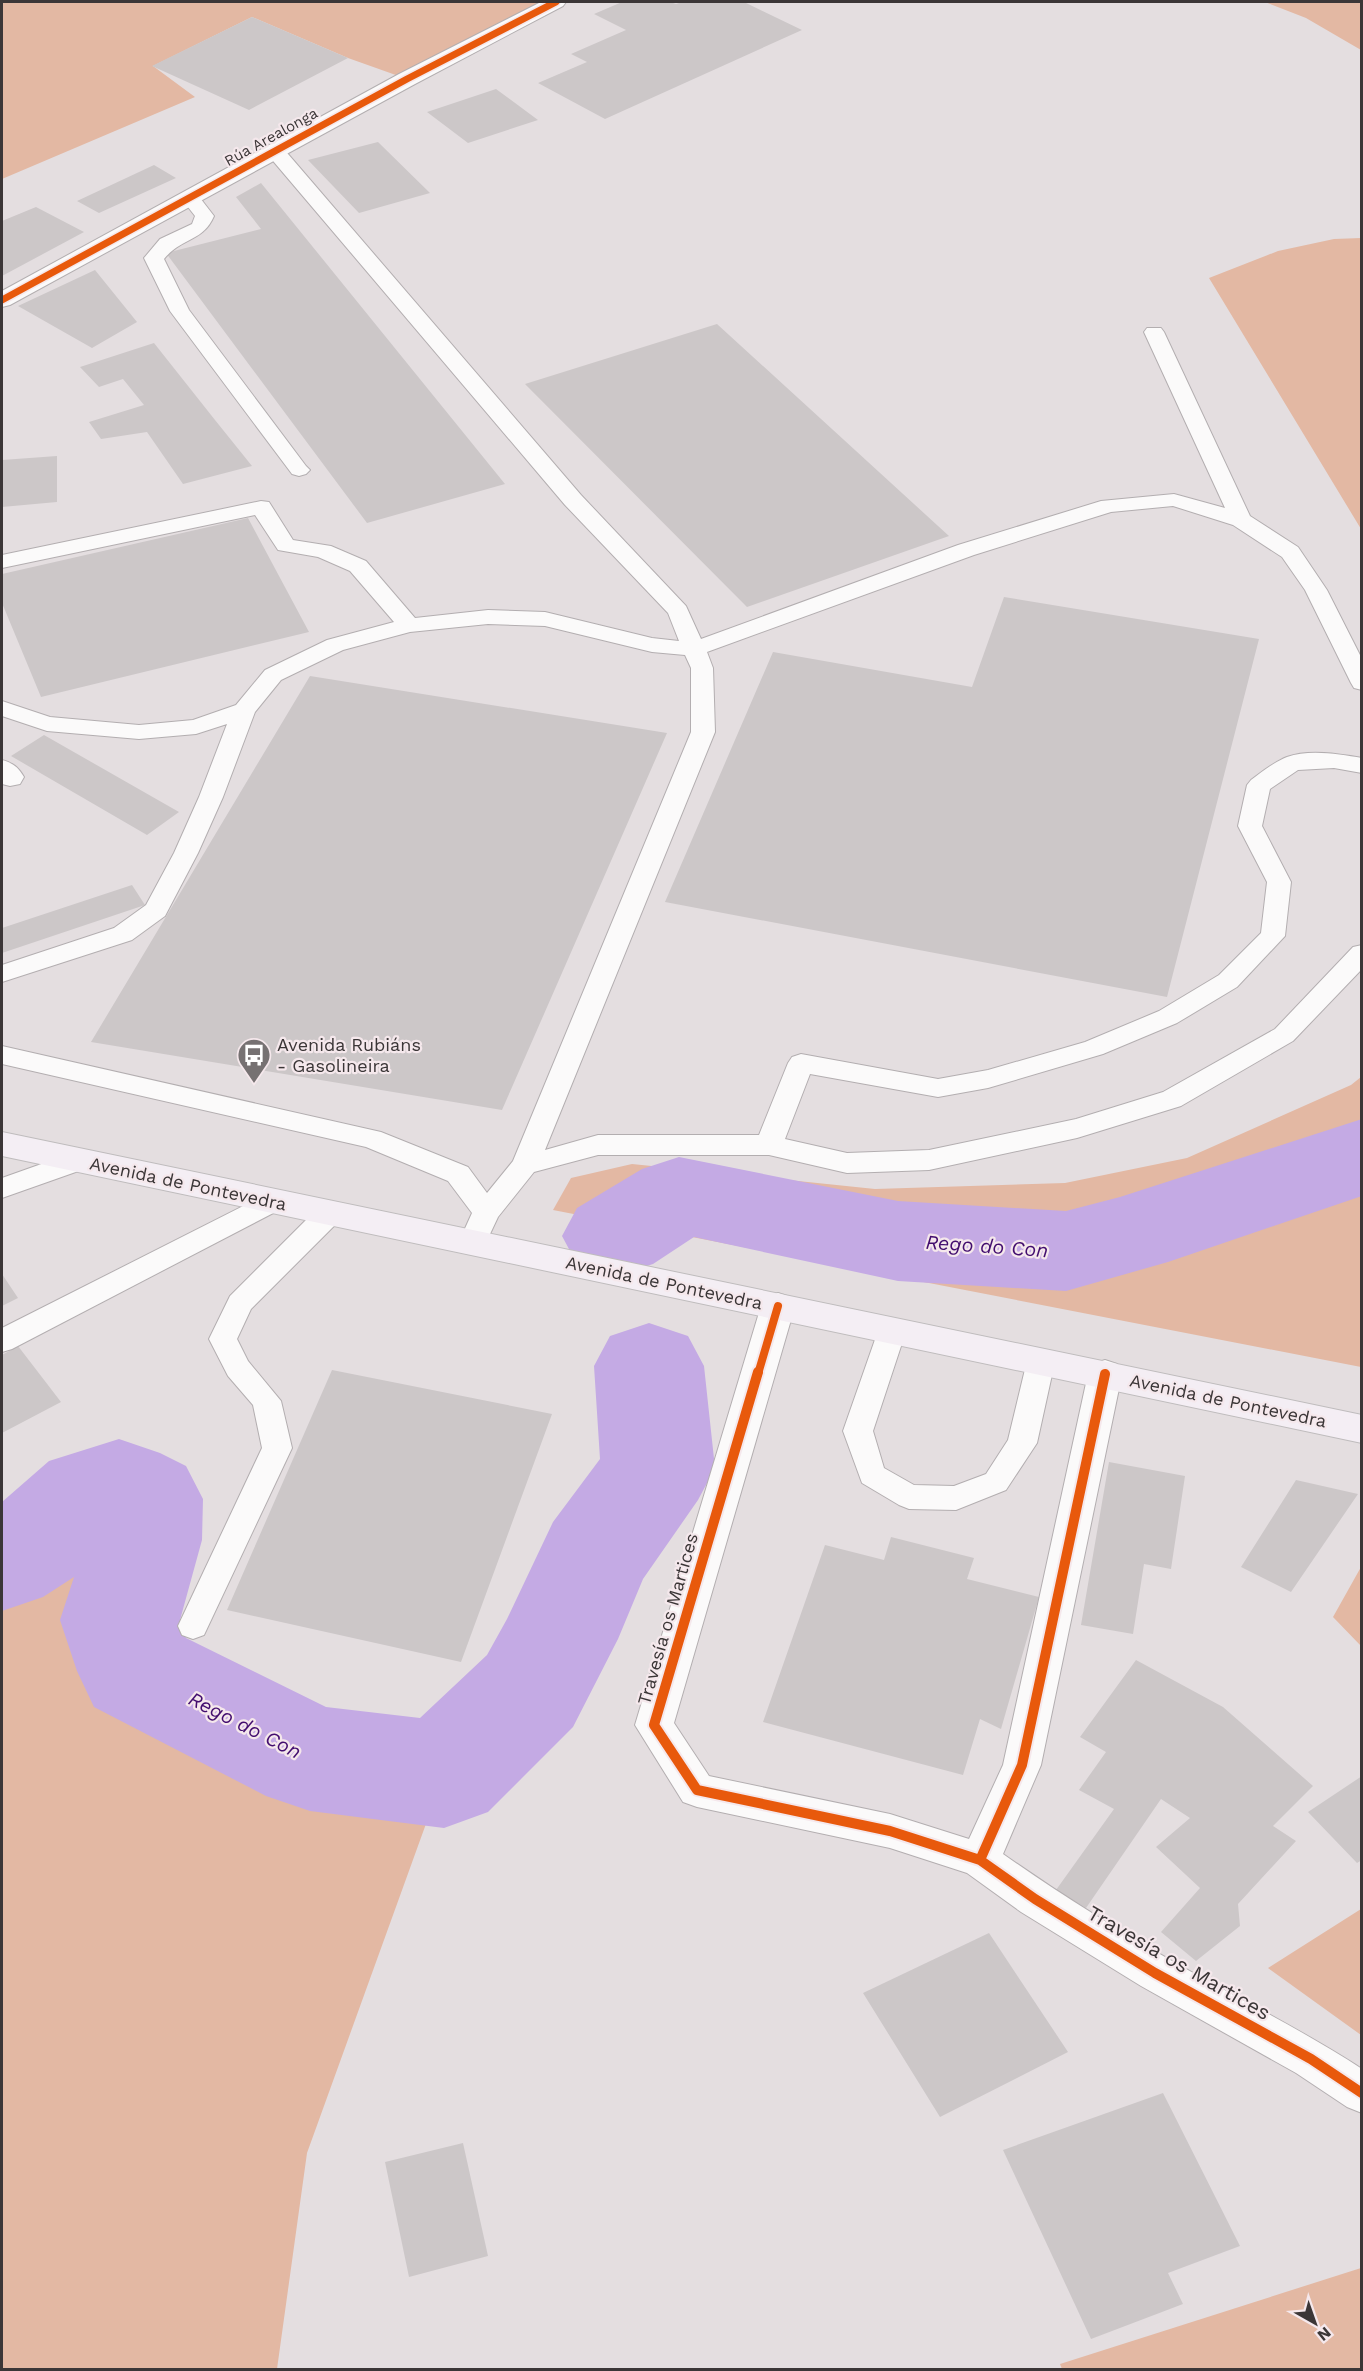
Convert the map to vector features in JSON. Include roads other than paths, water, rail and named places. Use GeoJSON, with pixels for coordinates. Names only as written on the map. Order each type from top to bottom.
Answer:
{"type":"FeatureCollection","features":[{"type":"Feature","properties":{"kind":"main road","name":"Avenida de Pontevedra"},"geometry":{"type":"LineString","coordinates":[[2,1144],[1362,1429]]}},
{"type":"Feature","properties":{"kind":"street","name":"Rúa Arealonga"},"geometry":{"type":"LineString","coordinates":[[2,300],[275,151],[556,2]]}},
{"type":"Feature","properties":{"kind":"street","name":"Travesía os Martices"},"geometry":{"type":"LineString","coordinates":[[778,1306],[654,1725],[697,1790],[890,1831],[980,1860],[1035,1899],[1155,1973],[1311,2059],[1362,2092]]}},
{"type":"Feature","properties":{"kind":"street"},"geometry":{"type":"LineString","coordinates":[[980,1860],[1022,1765],[1105,1374]]}},
{"type":"Feature","properties":{"kind":"lane"},"geometry":{"type":"LineString","coordinates":[[275,151],[573,500],[678,611],[702,668],[704,732],[525,1165],[486,1212],[472,1244]]}},
{"type":"Feature","properties":{"kind":"lane"},"geometry":{"type":"LineString","coordinates":[[190,198],[205,216],[200,227],[168,243],[154,258],[180,311],[299,470]]}},
{"type":"Feature","properties":{"kind":"lane"},"geometry":{"type":"LineString","coordinates":[[1154,332],[1241,520]]}},
{"type":"Feature","properties":{"kind":"lane"},"geometry":{"type":"LineString","coordinates":[[2,974],[123,933],[156,910],[211,797],[244,710],[273,675],[335,645],[409,626],[488,616],[545,619],[652,645],[694,649],[966,550],[1109,506],[1174,500],[1241,520],[1290,552],[1316,590],[1362,683]]}},
{"type":"Feature","properties":{"kind":"lane"},"geometry":{"type":"LineString","coordinates":[[2,561],[261,507],[286,544],[323,551],[358,567],[409,626]]}},
{"type":"Feature","properties":{"kind":"lane"},"geometry":{"type":"LineString","coordinates":[[2,708],[47,724],[139,732],[196,727],[244,710]]}},
{"type":"Feature","properties":{"kind":"lane"},"geometry":{"type":"LineString","coordinates":[[769,1145],[801,1064],[938,1088],[988,1079],[1094,1048],[1168,1017],[1228,981],[1273,936],[1279,882],[1250,826],[1259,785],[1293,763],[1334,761],[1362,766]]}},
{"type":"Feature","properties":{"kind":"lane"},"geometry":{"type":"LineString","coordinates":[[525,1165],[598,1145],[769,1145],[847,1163],[930,1160],[1077,1128],[1172,1099],[1284,1035],[1362,953]]}},
{"type":"Feature","properties":{"kind":"lane"},"geometry":{"type":"LineString","coordinates":[[2,1055],[372,1139],[458,1174],[486,1212]]}},
{"type":"Feature","properties":{"kind":"lane"},"geometry":{"type":"LineString","coordinates":[[2,1188],[78,1161]]}},
{"type":"Feature","properties":{"kind":"lane"},"geometry":{"type":"LineString","coordinates":[[2,1341],[271,1202]]}},
{"type":"Feature","properties":{"kind":"lane"},"geometry":{"type":"LineString","coordinates":[[194,1626],[277,1448],[267,1401],[238,1368],[224,1339],[240,1303],[329,1214]]}},
{"type":"Feature","properties":{"kind":"lane"},"geometry":{"type":"LineString","coordinates":[[892,1331],[858,1431],[872,1475],[909,1497],[956,1498],[996,1482],[1022,1443],[1041,1361]]}},
{"type":"Feature","properties":{"kind":"waterway","name":"Rego do Con"},"geometry":{"type":"LineString","coordinates":[[615,1236],[679,1196],[761,1211],[898,1241],[1066,1251],[1130,1234],[1362,1157]]}},
{"type":"Feature","properties":{"kind":"waterway","name":"Rego do Con"},"geometry":{"type":"LineString","coordinates":[[2,1563],[35,1542],[90,1494],[119,1485],[145,1499],[144,1540],[120,1620],[137,1671],[310,1758],[444,1774],[530,1691],[558,1639],[594,1556],[658,1468],[649,1366]]}},
{"type":"Feature","properties":{"kind":"place","name":"Avenida Rubiáns - Gasolineira"},"geometry":{"type":"Point","coordinates":[254,1084]}}]}
